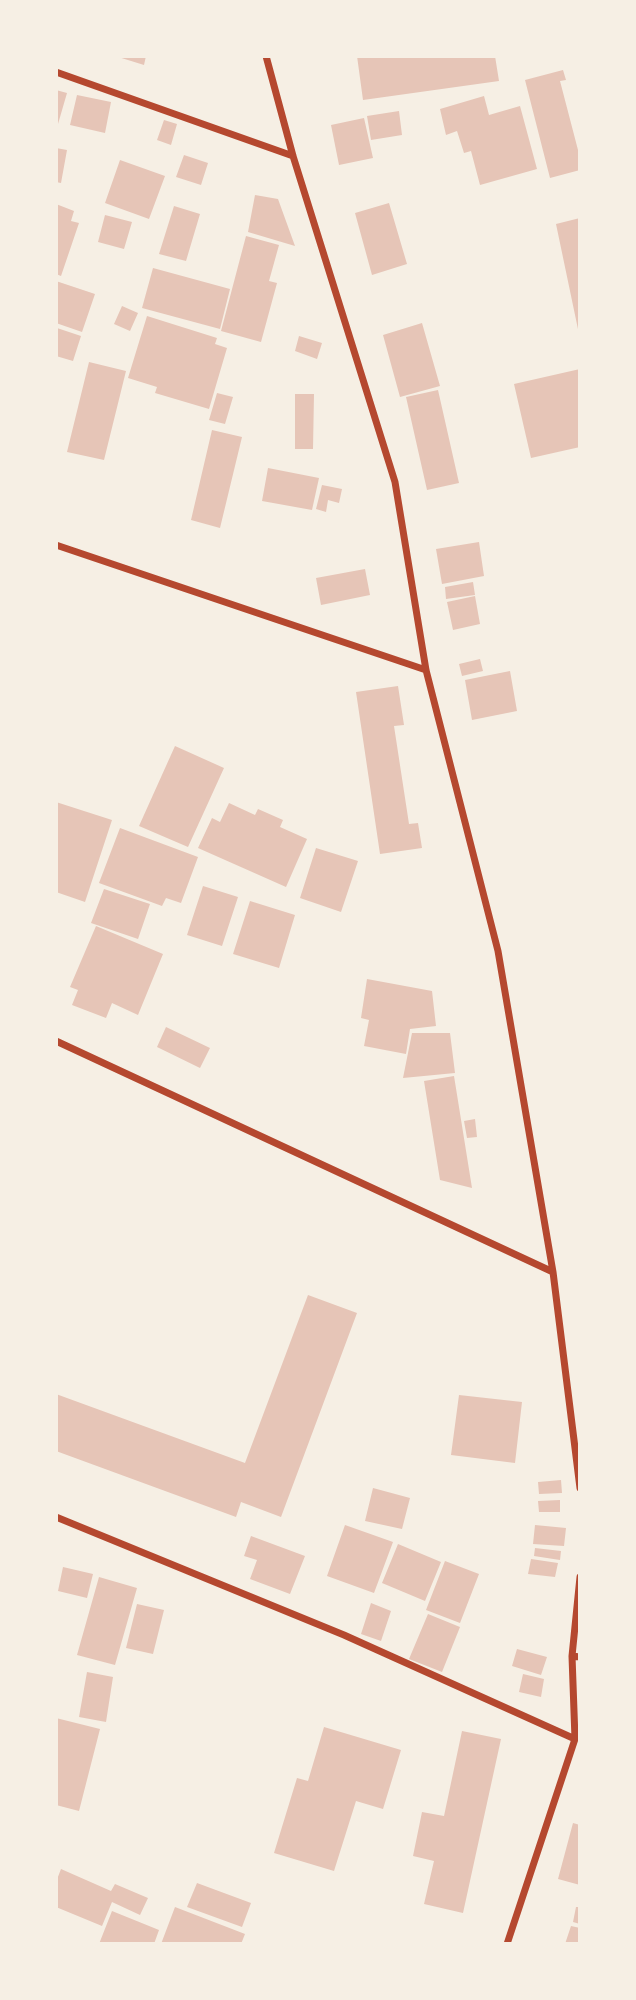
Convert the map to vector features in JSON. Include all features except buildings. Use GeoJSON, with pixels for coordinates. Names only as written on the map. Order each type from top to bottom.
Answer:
{"type":"FeatureCollection","features":[{"type":"Feature","properties":{"kind":"street"},"geometry":{"type":"LineString","coordinates":[[267,56],[293,156],[395,482],[426,670],[498,951],[553,1272],[580,1488]]}},
{"type":"Feature","properties":{"kind":"street"},"geometry":{"type":"LineString","coordinates":[[56,72],[293,156]]}},
{"type":"Feature","properties":{"kind":"street"},"geometry":{"type":"LineString","coordinates":[[56,545],[426,670]]}},
{"type":"Feature","properties":{"kind":"street"},"geometry":{"type":"LineString","coordinates":[[56,1041],[553,1272]]}},
{"type":"Feature","properties":{"kind":"street"},"geometry":{"type":"LineString","coordinates":[[56,1517],[344,1635],[575,1739]]}},
{"type":"Feature","properties":{"kind":"street"},"geometry":{"type":"LineString","coordinates":[[507,1944],[575,1739],[580,1577]]}}]}
